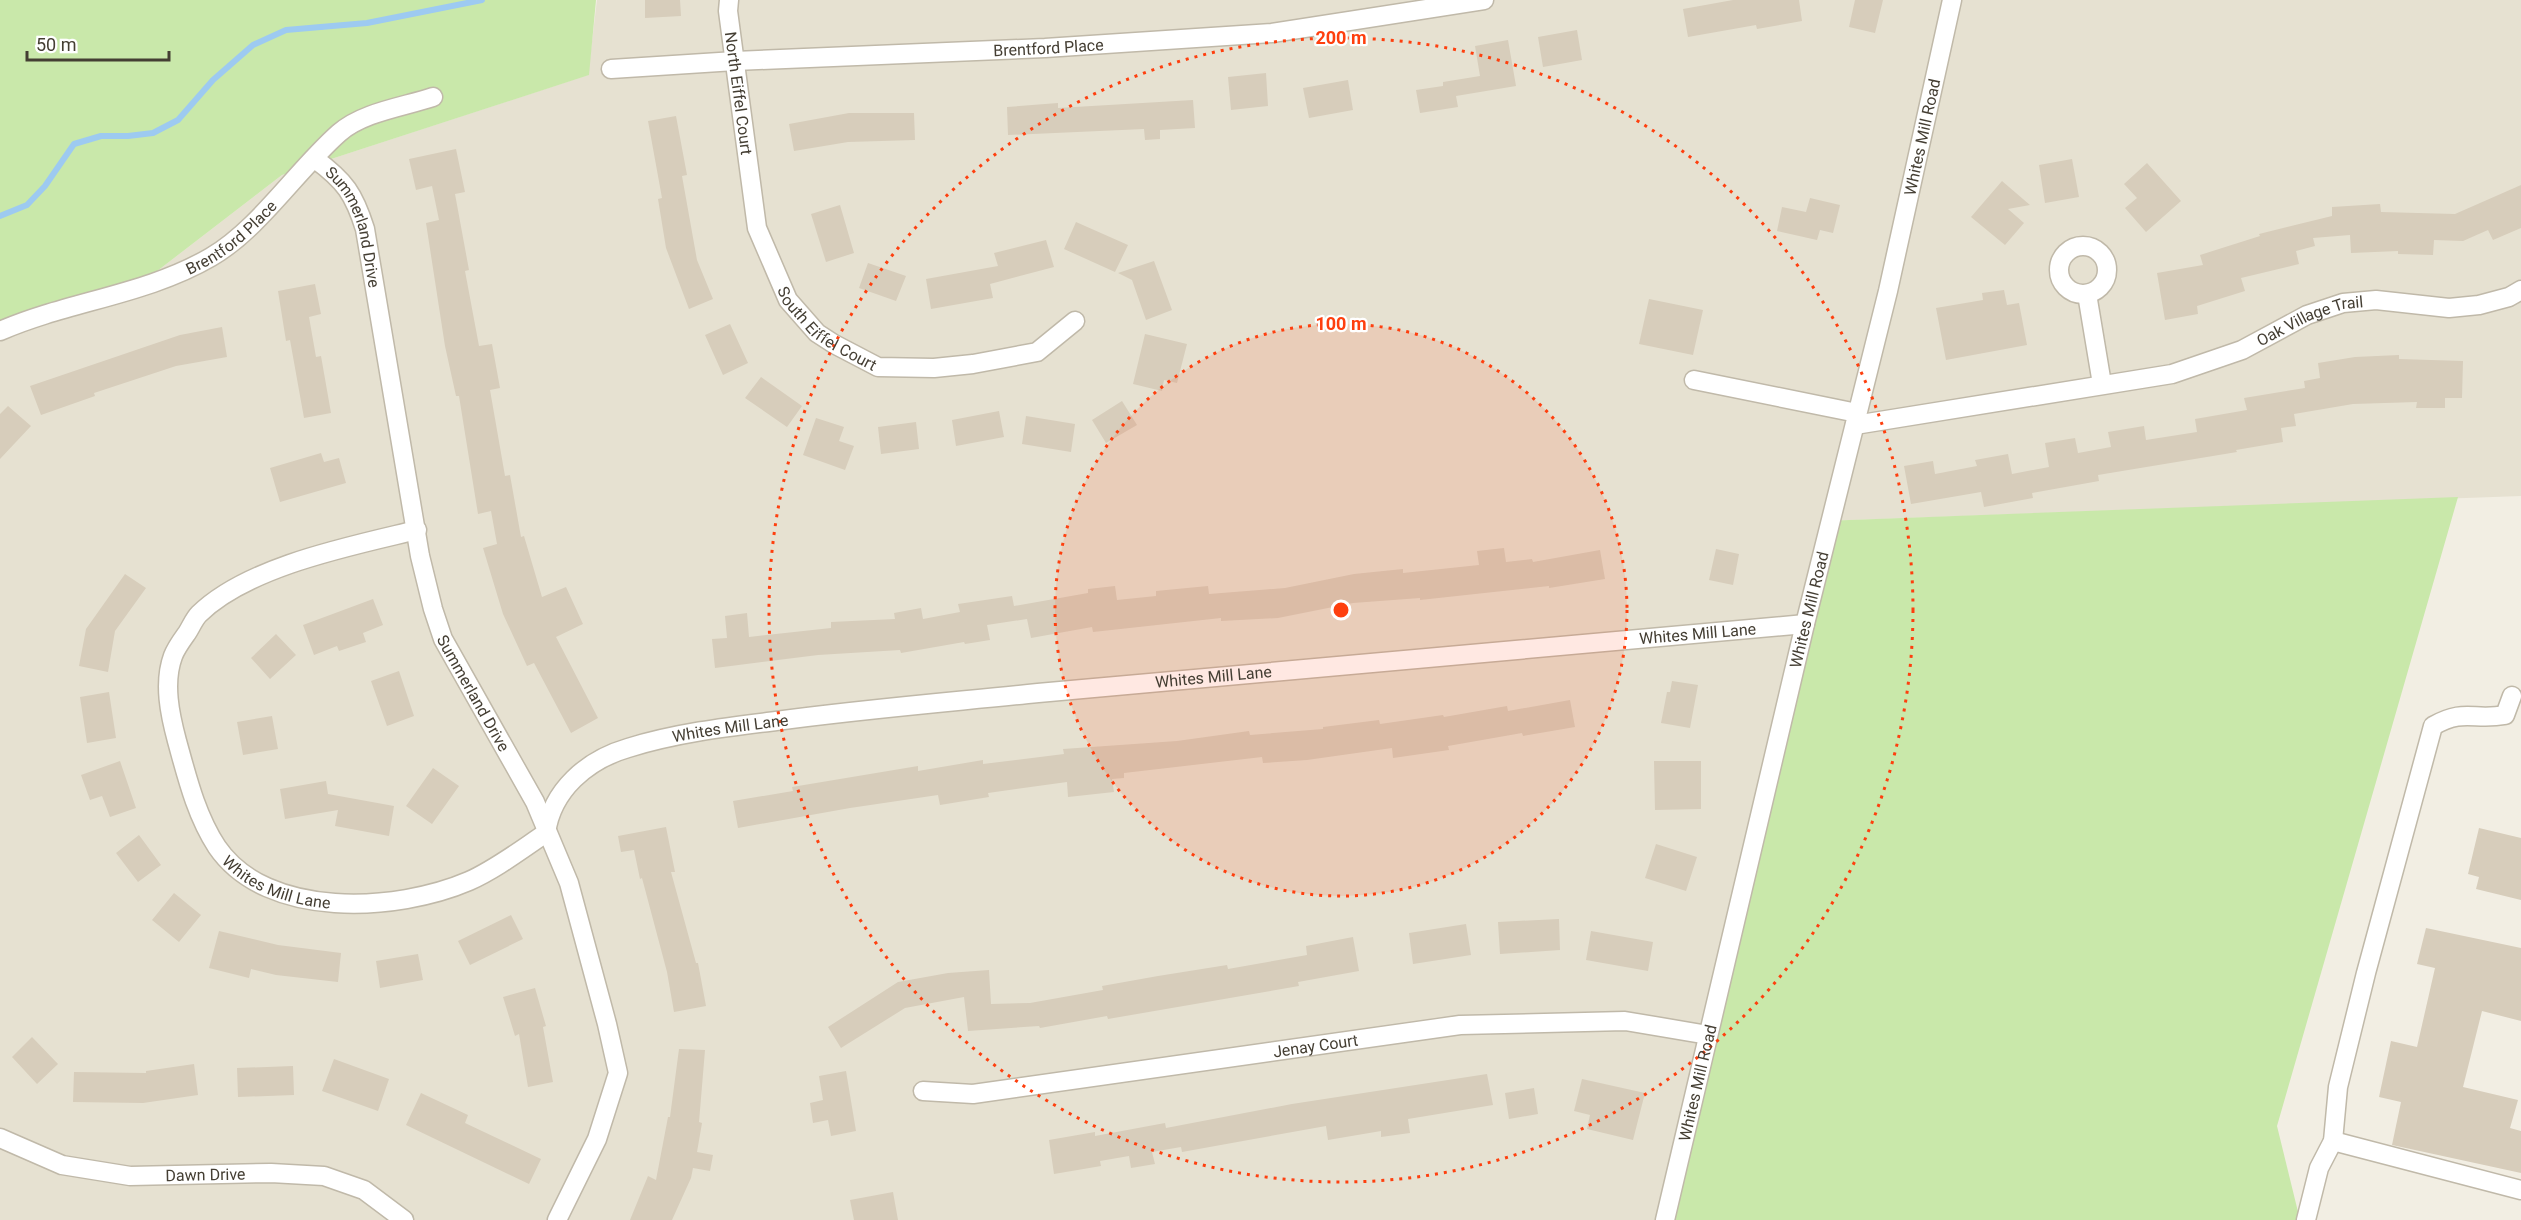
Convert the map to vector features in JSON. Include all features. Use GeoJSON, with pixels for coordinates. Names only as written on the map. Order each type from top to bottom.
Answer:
{"type":"FeatureCollection","features":[{"type":"Feature","properties":{"kind":"street","name":"North Eiffel Court"},"geometry":{"type":"LineString","coordinates":[[729,0],[728,11],[750,188]]}},
{"type":"Feature","properties":{"kind":"street","name":"Whites Mill Road"},"geometry":{"type":"LineString","coordinates":[[1665,1220],[1805,624],[1888,291],[1952,0]]}},
{"type":"Feature","properties":{"kind":"street","name":"Brentford Place"},"geometry":{"type":"LineString","coordinates":[[611,69],[735,61],[1045,48],[1272,33],[1473,1]]}},
{"type":"Feature","properties":{"kind":"street","name":"Brentford Place"},"geometry":{"type":"LineString","coordinates":[[0,331],[166,280],[213,256],[245,230],[340,132],[367,118],[433,97]]}},
{"type":"Feature","properties":{"kind":"street","name":"Summerland Drive"},"geometry":{"type":"LineString","coordinates":[[315,159],[342,180],[350,190],[365,229],[420,556],[433,609],[443,639],[535,802],[546,833],[569,883],[618,1073],[597,1139],[557,1220]]}},
{"type":"Feature","properties":{"kind":"street","name":"South Eiffel Court"},"geometry":{"type":"LineString","coordinates":[[750,188],[757,228],[788,300],[817,333],[878,366],[934,368],[973,364],[1037,352],[1075,321]]}},
{"type":"Feature","properties":{"kind":"street","name":"Oak Village Trail"},"geometry":{"type":"LineString","coordinates":[[1856,419],[2182,371],[2242,350],[2307,315],[2343,303],[2376,300],[2449,308],[2479,305],[2509,297],[2521,290]]}},
{"type":"Feature","properties":{"kind":"street"},"geometry":{"type":"LineString","coordinates":[[2087,294],[2102,384]]}},
{"type":"Feature","properties":{"kind":"street"},"geometry":{"type":"LineString","coordinates":[[1694,380],[1856,419]]}},
{"type":"Feature","properties":{"kind":"street","name":"Whites Mill Lane"},"geometry":{"type":"LineString","coordinates":[[417,530],[330,551],[285,566],[222,594],[198,616],[173,656],[168,686],[172,724],[191,792],[218,848],[240,872],[284,895],[338,905],[374,903],[420,897],[470,881],[546,833],[549,816],[561,794],[582,770],[625,748],[707,730],[838,713],[1362,662],[1805,624]]}},
{"type":"Feature","properties":{"kind":"street"},"geometry":{"type":"LineString","coordinates":[[2306,1220],[2319,1168],[2333,1141],[2338,1087],[2366,973],[2433,726],[2450,717],[2468,714],[2486,719],[2505,715],[2512,696]]}},
{"type":"Feature","properties":{"kind":"street","name":"Jenay Court"},"geometry":{"type":"LineString","coordinates":[[923,1092],[973,1094],[1460,1024],[1625,1022],[1708,1035]]}},
{"type":"Feature","properties":{"kind":"street","name":"Dawn Drive"},"geometry":{"type":"LineString","coordinates":[[0,1138],[62,1165],[130,1176],[271,1173],[324,1176],[364,1190],[404,1220]]}},
{"type":"Feature","properties":{"kind":"street"},"geometry":{"type":"LineString","coordinates":[[2333,1141],[2521,1190]]}},
{"type":"Feature","properties":{"kind":"shaded area"},"geometry":{"type":"Polygon","coordinates":[[[597,0],[2521,0],[2521,496],[1823,521],[1660,1220],[0,1220],[0,325],[139,285],[282,175],[588,75],[597,0]]]}},
{"type":"Feature","properties":{"kind":"green space"},"geometry":{"type":"Polygon","coordinates":[[[0,0],[596,0],[589,75],[282,175],[139,285],[0,325],[0,0]]]}},
{"type":"Feature","properties":{"kind":"green space"},"geometry":{"type":"Polygon","coordinates":[[[2458,497],[2277,1126],[2300,1220],[1660,1220],[1823,521],[2458,497]]]}},
{"type":"Feature","properties":{"kind":"building"},"geometry":{"type":"Polygon","coordinates":[[[645,0],[680,0],[681,16],[645,18],[645,0]]]}},
{"type":"Feature","properties":{"kind":"building"},"geometry":{"type":"Polygon","coordinates":[[[1733,0],[1799,0],[1802,21],[1757,29],[1756,25],[1688,37],[1683,9],[1733,0]]]}},
{"type":"Feature","properties":{"kind":"building"},"geometry":{"type":"Polygon","coordinates":[[[1855,0],[1883,0],[1875,33],[1849,27],[1855,0]]]}},
{"type":"Feature","properties":{"kind":"building"},"geometry":{"type":"Polygon","coordinates":[[[1577,30],[1582,60],[1543,67],[1538,37],[1577,30]]]}},
{"type":"Feature","properties":{"kind":"building"},"geometry":{"type":"Polygon","coordinates":[[[1508,40],[1516,86],[1456,96],[1458,107],[1420,113],[1416,90],[1443,86],[1443,82],[1480,76],[1475,46],[1508,40]]]}},
{"type":"Feature","properties":{"kind":"building"},"geometry":{"type":"Polygon","coordinates":[[[1266,73],[1268,106],[1231,110],[1228,77],[1266,73]]]}},
{"type":"Feature","properties":{"kind":"building"},"geometry":{"type":"Polygon","coordinates":[[[1348,80],[1353,110],[1309,118],[1303,88],[1348,80]]]}},
{"type":"Feature","properties":{"kind":"building"},"geometry":{"type":"Polygon","coordinates":[[[1193,100],[1195,128],[1160,130],[1160,139],[1145,140],[1144,129],[1008,135],[1007,107],[1058,103],[1058,108],[1193,100]]]}},
{"type":"Feature","properties":{"kind":"building"},"geometry":{"type":"Polygon","coordinates":[[[849,113],[914,113],[915,140],[848,142],[794,151],[789,124],[849,113]]]}},
{"type":"Feature","properties":{"kind":"building"},"geometry":{"type":"Polygon","coordinates":[[[676,116],[687,175],[682,176],[697,260],[713,299],[689,309],[666,248],[658,199],[662,198],[648,121],[676,116]]]}},
{"type":"Feature","properties":{"kind":"building"},"geometry":{"type":"Polygon","coordinates":[[[456,149],[465,192],[455,194],[469,270],[465,271],[479,346],[492,344],[500,388],[490,390],[505,476],[510,475],[521,537],[524,536],[542,597],[566,587],[583,624],[556,637],[598,718],[571,733],[534,663],[527,666],[503,614],[483,548],[497,544],[491,511],[478,514],[459,396],[456,396],[445,346],[426,223],[439,220],[432,186],[416,190],[409,159],[456,149]]]}},
{"type":"Feature","properties":{"kind":"building"},"geometry":{"type":"Polygon","coordinates":[[[2072,159],[2079,197],[2045,203],[2039,165],[2072,159]]]}},
{"type":"Feature","properties":{"kind":"building"},"geometry":{"type":"Polygon","coordinates":[[[2147,163],[2181,201],[2146,232],[2125,208],[2137,198],[2124,184],[2147,163]]]}},
{"type":"Feature","properties":{"kind":"building"},"geometry":{"type":"Polygon","coordinates":[[[2002,181],[2030,205],[2008,209],[2024,223],[2005,245],[1971,217],[2002,181]]]}},
{"type":"Feature","properties":{"kind":"building"},"geometry":{"type":"Polygon","coordinates":[[[2521,185],[2521,228],[2493,240],[2488,230],[2463,241],[2434,240],[2433,255],[2398,254],[2398,251],[2351,253],[2350,235],[2313,238],[2315,246],[2296,251],[2299,264],[2241,278],[2245,291],[2197,306],[2198,314],[2165,320],[2157,273],[2203,265],[2200,255],[2260,236],[2259,234],[2332,216],[2332,207],[2380,204],[2381,212],[2455,214],[2521,185]]]}},
{"type":"Feature","properties":{"kind":"building"},"geometry":{"type":"Polygon","coordinates":[[[1810,198],[1840,205],[1833,233],[1820,230],[1817,240],[1777,231],[1782,207],[1806,212],[1810,198]]]}},
{"type":"Feature","properties":{"kind":"building"},"geometry":{"type":"Polygon","coordinates":[[[840,205],[854,253],[826,262],[811,214],[840,205]]]}},
{"type":"Feature","properties":{"kind":"building"},"geometry":{"type":"Polygon","coordinates":[[[1076,222],[1128,245],[1115,272],[1064,249],[1076,222]]]}},
{"type":"Feature","properties":{"kind":"building"},"geometry":{"type":"Polygon","coordinates":[[[1046,240],[1054,267],[990,284],[993,298],[931,309],[926,279],[998,266],[994,253],[1046,240]]]}},
{"type":"Feature","properties":{"kind":"building"},"geometry":{"type":"Polygon","coordinates":[[[1154,261],[1172,310],[1146,320],[1132,280],[1118,273],[1154,261]]]}},
{"type":"Feature","properties":{"kind":"building"},"geometry":{"type":"Polygon","coordinates":[[[868,263],[906,276],[896,301],[859,288],[868,263]]]}},
{"type":"Feature","properties":{"kind":"building"},"geometry":{"type":"Polygon","coordinates":[[[315,284],[321,314],[309,317],[316,357],[321,356],[331,413],[304,418],[290,340],[286,341],[278,291],[315,284]]]}},
{"type":"Feature","properties":{"kind":"building"},"geometry":{"type":"Polygon","coordinates":[[[2004,290],[2007,305],[2019,303],[2027,345],[1946,360],[1936,308],[1983,300],[1982,293],[2004,290]]]}},
{"type":"Feature","properties":{"kind":"building"},"geometry":{"type":"Polygon","coordinates":[[[1649,299],[1703,310],[1693,355],[1639,344],[1649,299]]]}},
{"type":"Feature","properties":{"kind":"building"},"geometry":{"type":"Polygon","coordinates":[[[730,324],[748,363],[723,375],[705,335],[730,324]]]}},
{"type":"Feature","properties":{"kind":"building"},"geometry":{"type":"Polygon","coordinates":[[[222,327],[227,357],[176,366],[94,393],[95,396],[41,415],[30,386],[180,335],[222,327]]]}},
{"type":"Feature","properties":{"kind":"building"},"geometry":{"type":"Polygon","coordinates":[[[1145,334],[1187,344],[1177,383],[1164,380],[1162,391],[1133,384],[1145,334]]]}},
{"type":"Feature","properties":{"kind":"building"},"geometry":{"type":"Polygon","coordinates":[[[2399,355],[2399,359],[2463,361],[2462,398],[2445,398],[2445,408],[2416,408],[2417,402],[2353,404],[2294,414],[2296,426],[2281,428],[2283,442],[2098,475],[2099,481],[2032,493],[2033,498],[1984,507],[1981,492],[1911,504],[1904,466],[1933,461],[1935,474],[1977,466],[1975,460],[2008,454],[2012,474],[2049,467],[2045,443],[2075,438],[2078,453],[2111,447],[2108,432],[2144,426],[2146,440],[2197,432],[2195,419],[2247,410],[2244,398],[2305,388],[2304,381],[2320,378],[2318,363],[2355,357],[2399,355]]]}},
{"type":"Feature","properties":{"kind":"building"},"geometry":{"type":"Polygon","coordinates":[[[761,377],[802,406],[787,427],[745,398],[761,377]]]}},
{"type":"Feature","properties":{"kind":"building"},"geometry":{"type":"Polygon","coordinates":[[[1122,401],[1137,425],[1106,443],[1092,420],[1122,401]]]}},
{"type":"Feature","properties":{"kind":"building"},"geometry":{"type":"Polygon","coordinates":[[[8,406],[31,426],[0,459],[0,414],[8,406]]]}},
{"type":"Feature","properties":{"kind":"building"},"geometry":{"type":"Polygon","coordinates":[[[999,411],[1004,437],[956,446],[952,420],[999,411]]]}},
{"type":"Feature","properties":{"kind":"building"},"geometry":{"type":"Polygon","coordinates":[[[1026,416],[1075,424],[1071,452],[1022,444],[1026,416]]]}},
{"type":"Feature","properties":{"kind":"building"},"geometry":{"type":"Polygon","coordinates":[[[816,418],[844,427],[839,441],[854,446],[845,470],[803,455],[816,418]]]}},
{"type":"Feature","properties":{"kind":"building"},"geometry":{"type":"Polygon","coordinates":[[[916,422],[919,449],[881,454],[878,427],[916,422]]]}},
{"type":"Feature","properties":{"kind":"building"},"geometry":{"type":"Polygon","coordinates":[[[321,453],[324,462],[339,458],[346,483],[280,502],[270,468],[321,453]]]}},
{"type":"Feature","properties":{"kind":"building"},"geometry":{"type":"Polygon","coordinates":[[[1504,548],[1506,562],[1532,559],[1533,562],[1600,550],[1605,579],[1549,588],[1549,586],[1420,600],[1420,598],[1353,603],[1278,618],[1221,621],[1221,618],[1093,632],[1092,627],[1031,638],[1027,619],[987,625],[990,640],[965,644],[964,642],[901,653],[900,650],[818,655],[715,668],[712,639],[727,638],[725,616],[747,613],[749,637],[831,628],[831,622],[895,619],[894,613],[921,608],[923,619],[960,612],[958,604],[1012,596],[1014,606],[1088,593],[1088,589],[1115,586],[1117,600],[1156,596],[1156,591],[1208,586],[1209,594],[1285,588],[1354,574],[1403,569],[1403,573],[1479,565],[1477,551],[1504,548]]]}},
{"type":"Feature","properties":{"kind":"building"},"geometry":{"type":"Polygon","coordinates":[[[1716,549],[1739,554],[1733,585],[1709,580],[1716,549]]]}},
{"type":"Feature","properties":{"kind":"building"},"geometry":{"type":"Polygon","coordinates":[[[125,574],[146,588],[115,631],[108,672],[79,666],[86,629],[125,574]]]}},
{"type":"Feature","properties":{"kind":"building"},"geometry":{"type":"Polygon","coordinates":[[[373,599],[383,625],[363,633],[366,642],[339,651],[337,646],[314,655],[303,625],[373,599]]]}},
{"type":"Feature","properties":{"kind":"building"},"geometry":{"type":"Polygon","coordinates":[[[276,634],[296,655],[270,679],[251,658],[276,634]]]}},
{"type":"Feature","properties":{"kind":"building"},"geometry":{"type":"Polygon","coordinates":[[[399,671],[414,716],[387,726],[371,681],[399,671]]]}},
{"type":"Feature","properties":{"kind":"building"},"geometry":{"type":"Polygon","coordinates":[[[1672,681],[1698,685],[1690,728],[1661,723],[1667,692],[1670,692],[1672,681]]]}},
{"type":"Feature","properties":{"kind":"building"},"geometry":{"type":"Polygon","coordinates":[[[109,692],[116,738],[87,743],[80,697],[109,692]]]}},
{"type":"Feature","properties":{"kind":"building"},"geometry":{"type":"Polygon","coordinates":[[[1570,700],[1575,727],[1523,736],[1522,733],[1448,746],[1449,750],[1393,758],[1392,748],[1307,760],[1263,763],[1262,757],[1124,773],[1124,778],[1112,779],[1114,792],[1068,797],[1067,782],[988,793],[989,797],[940,805],[938,795],[738,828],[733,801],[793,791],[792,787],[918,766],[918,771],[983,760],[983,764],[1064,754],[1063,749],[1177,741],[1249,731],[1250,735],[1323,729],[1323,727],[1379,720],[1380,724],[1443,715],[1444,717],[1507,706],[1508,711],[1570,700]]]}},
{"type":"Feature","properties":{"kind":"building"},"geometry":{"type":"Polygon","coordinates":[[[272,716],[278,749],[243,755],[237,722],[272,716]]]}},
{"type":"Feature","properties":{"kind":"building"},"geometry":{"type":"Polygon","coordinates":[[[120,761],[136,808],[110,817],[102,796],[90,800],[81,775],[120,761]]]}},
{"type":"Feature","properties":{"kind":"building"},"geometry":{"type":"Polygon","coordinates":[[[1654,761],[1701,761],[1701,809],[1655,810],[1654,761]]]}},
{"type":"Feature","properties":{"kind":"building"},"geometry":{"type":"Polygon","coordinates":[[[433,768],[459,786],[432,824],[406,806],[433,768]]]}},
{"type":"Feature","properties":{"kind":"building"},"geometry":{"type":"Polygon","coordinates":[[[326,781],[328,794],[394,806],[389,836],[335,826],[338,810],[285,819],[280,789],[326,781]]]}},
{"type":"Feature","properties":{"kind":"building"},"geometry":{"type":"Polygon","coordinates":[[[666,827],[675,872],[671,872],[696,963],[698,963],[706,1006],[674,1012],[667,972],[634,850],[621,852],[618,836],[666,827]]]}},
{"type":"Feature","properties":{"kind":"building"},"geometry":{"type":"Polygon","coordinates":[[[2479,828],[2521,838],[2521,900],[2476,889],[2479,877],[2468,874],[2479,828]]]}},
{"type":"Feature","properties":{"kind":"building"},"geometry":{"type":"Polygon","coordinates":[[[139,835],[161,865],[138,882],[116,853],[139,835]]]}},
{"type":"Feature","properties":{"kind":"building"},"geometry":{"type":"Polygon","coordinates":[[[1656,844],[1697,857],[1686,891],[1645,878],[1656,844]]]}},
{"type":"Feature","properties":{"kind":"building"},"geometry":{"type":"Polygon","coordinates":[[[174,893],[201,915],[179,942],[152,920],[174,893]]]}},
{"type":"Feature","properties":{"kind":"building"},"geometry":{"type":"Polygon","coordinates":[[[511,915],[523,939],[470,965],[458,941],[511,915]]]}},
{"type":"Feature","properties":{"kind":"building"},"geometry":{"type":"Polygon","coordinates":[[[1559,919],[1560,950],[1500,954],[1498,922],[1559,919]]]}},
{"type":"Feature","properties":{"kind":"building"},"geometry":{"type":"Polygon","coordinates":[[[1466,924],[1471,955],[1413,964],[1409,933],[1466,924]]]}},
{"type":"Feature","properties":{"kind":"building"},"geometry":{"type":"Polygon","coordinates":[[[2426,928],[2521,948],[2521,1021],[2482,1011],[2463,1087],[2518,1100],[2510,1128],[2521,1131],[2521,1173],[2392,1145],[2401,1102],[2379,1097],[2391,1041],[2417,1047],[2435,968],[2417,964],[2426,928]]]}},
{"type":"Feature","properties":{"kind":"building"},"geometry":{"type":"Polygon","coordinates":[[[219,931],[278,945],[341,953],[338,982],[276,975],[251,969],[249,978],[209,968],[219,931]]]}},
{"type":"Feature","properties":{"kind":"building"},"geometry":{"type":"Polygon","coordinates":[[[1591,931],[1653,942],[1648,971],[1586,960],[1591,931]]]}},
{"type":"Feature","properties":{"kind":"building"},"geometry":{"type":"Polygon","coordinates":[[[1353,937],[1359,971],[1298,982],[1299,986],[1108,1019],[1107,1016],[1040,1028],[1039,1026],[968,1031],[964,997],[905,1008],[841,1048],[828,1027],[898,982],[948,973],[989,970],[991,1004],[1030,1003],[1103,990],[1102,986],[1158,976],[1227,965],[1228,969],[1307,955],[1306,946],[1353,937]]]}},
{"type":"Feature","properties":{"kind":"building"},"geometry":{"type":"Polygon","coordinates":[[[418,954],[423,980],[380,988],[376,961],[418,954]]]}},
{"type":"Feature","properties":{"kind":"building"},"geometry":{"type":"Polygon","coordinates":[[[535,988],[546,1026],[543,1027],[553,1082],[528,1087],[519,1034],[515,1036],[503,997],[535,988]]]}},
{"type":"Feature","properties":{"kind":"building"},"geometry":{"type":"Polygon","coordinates":[[[32,1037],[58,1064],[37,1084],[12,1057],[32,1037]]]}},
{"type":"Feature","properties":{"kind":"building"},"geometry":{"type":"Polygon","coordinates":[[[679,1049],[705,1050],[699,1122],[702,1123],[697,1152],[713,1155],[710,1171],[693,1168],[691,1178],[672,1220],[630,1220],[648,1176],[656,1180],[668,1117],[670,1117],[679,1049]]]}},
{"type":"Feature","properties":{"kind":"building"},"geometry":{"type":"Polygon","coordinates":[[[334,1059],[389,1079],[378,1111],[322,1091],[334,1059]]]}},
{"type":"Feature","properties":{"kind":"building"},"geometry":{"type":"Polygon","coordinates":[[[194,1064],[198,1095],[143,1103],[73,1102],[74,1072],[146,1073],[146,1071],[194,1064]]]}},
{"type":"Feature","properties":{"kind":"building"},"geometry":{"type":"Polygon","coordinates":[[[293,1066],[294,1095],[238,1097],[237,1068],[293,1066]]]}},
{"type":"Feature","properties":{"kind":"building"},"geometry":{"type":"Polygon","coordinates":[[[846,1071],[856,1131],[831,1136],[828,1120],[813,1123],[810,1103],[823,1100],[819,1076],[846,1071]]]}},
{"type":"Feature","properties":{"kind":"building"},"geometry":{"type":"Polygon","coordinates":[[[1487,1074],[1493,1105],[1408,1119],[1410,1133],[1381,1137],[1381,1131],[1328,1140],[1326,1126],[1182,1152],[1181,1147],[1152,1152],[1155,1164],[1131,1168],[1129,1156],[1100,1161],[1101,1166],[1054,1174],[1049,1140],[1095,1132],[1095,1136],[1165,1123],[1166,1128],[1292,1104],[1487,1074]]]}},
{"type":"Feature","properties":{"kind":"building"},"geometry":{"type":"Polygon","coordinates":[[[1582,1079],[1645,1093],[1633,1140],[1587,1129],[1590,1115],[1574,1111],[1582,1079]]]}},
{"type":"Feature","properties":{"kind":"building"},"geometry":{"type":"Polygon","coordinates":[[[1534,1088],[1538,1114],[1509,1119],[1505,1093],[1534,1088]]]}},
{"type":"Feature","properties":{"kind":"building"},"geometry":{"type":"Polygon","coordinates":[[[421,1093],[468,1115],[465,1123],[541,1159],[529,1184],[406,1125],[421,1093]]]}},
{"type":"Feature","properties":{"kind":"building"},"geometry":{"type":"Polygon","coordinates":[[[893,1192],[898,1220],[854,1220],[850,1200],[893,1192]]]}},
{"type":"Feature","properties":{"kind":"waterway"},"geometry":{"type":"LineString","coordinates":[[0,216],[27,205],[45,186],[74,144],[101,136],[153,133],[178,120],[213,80],[253,45],[286,30],[367,23],[482,0]]}}]}
